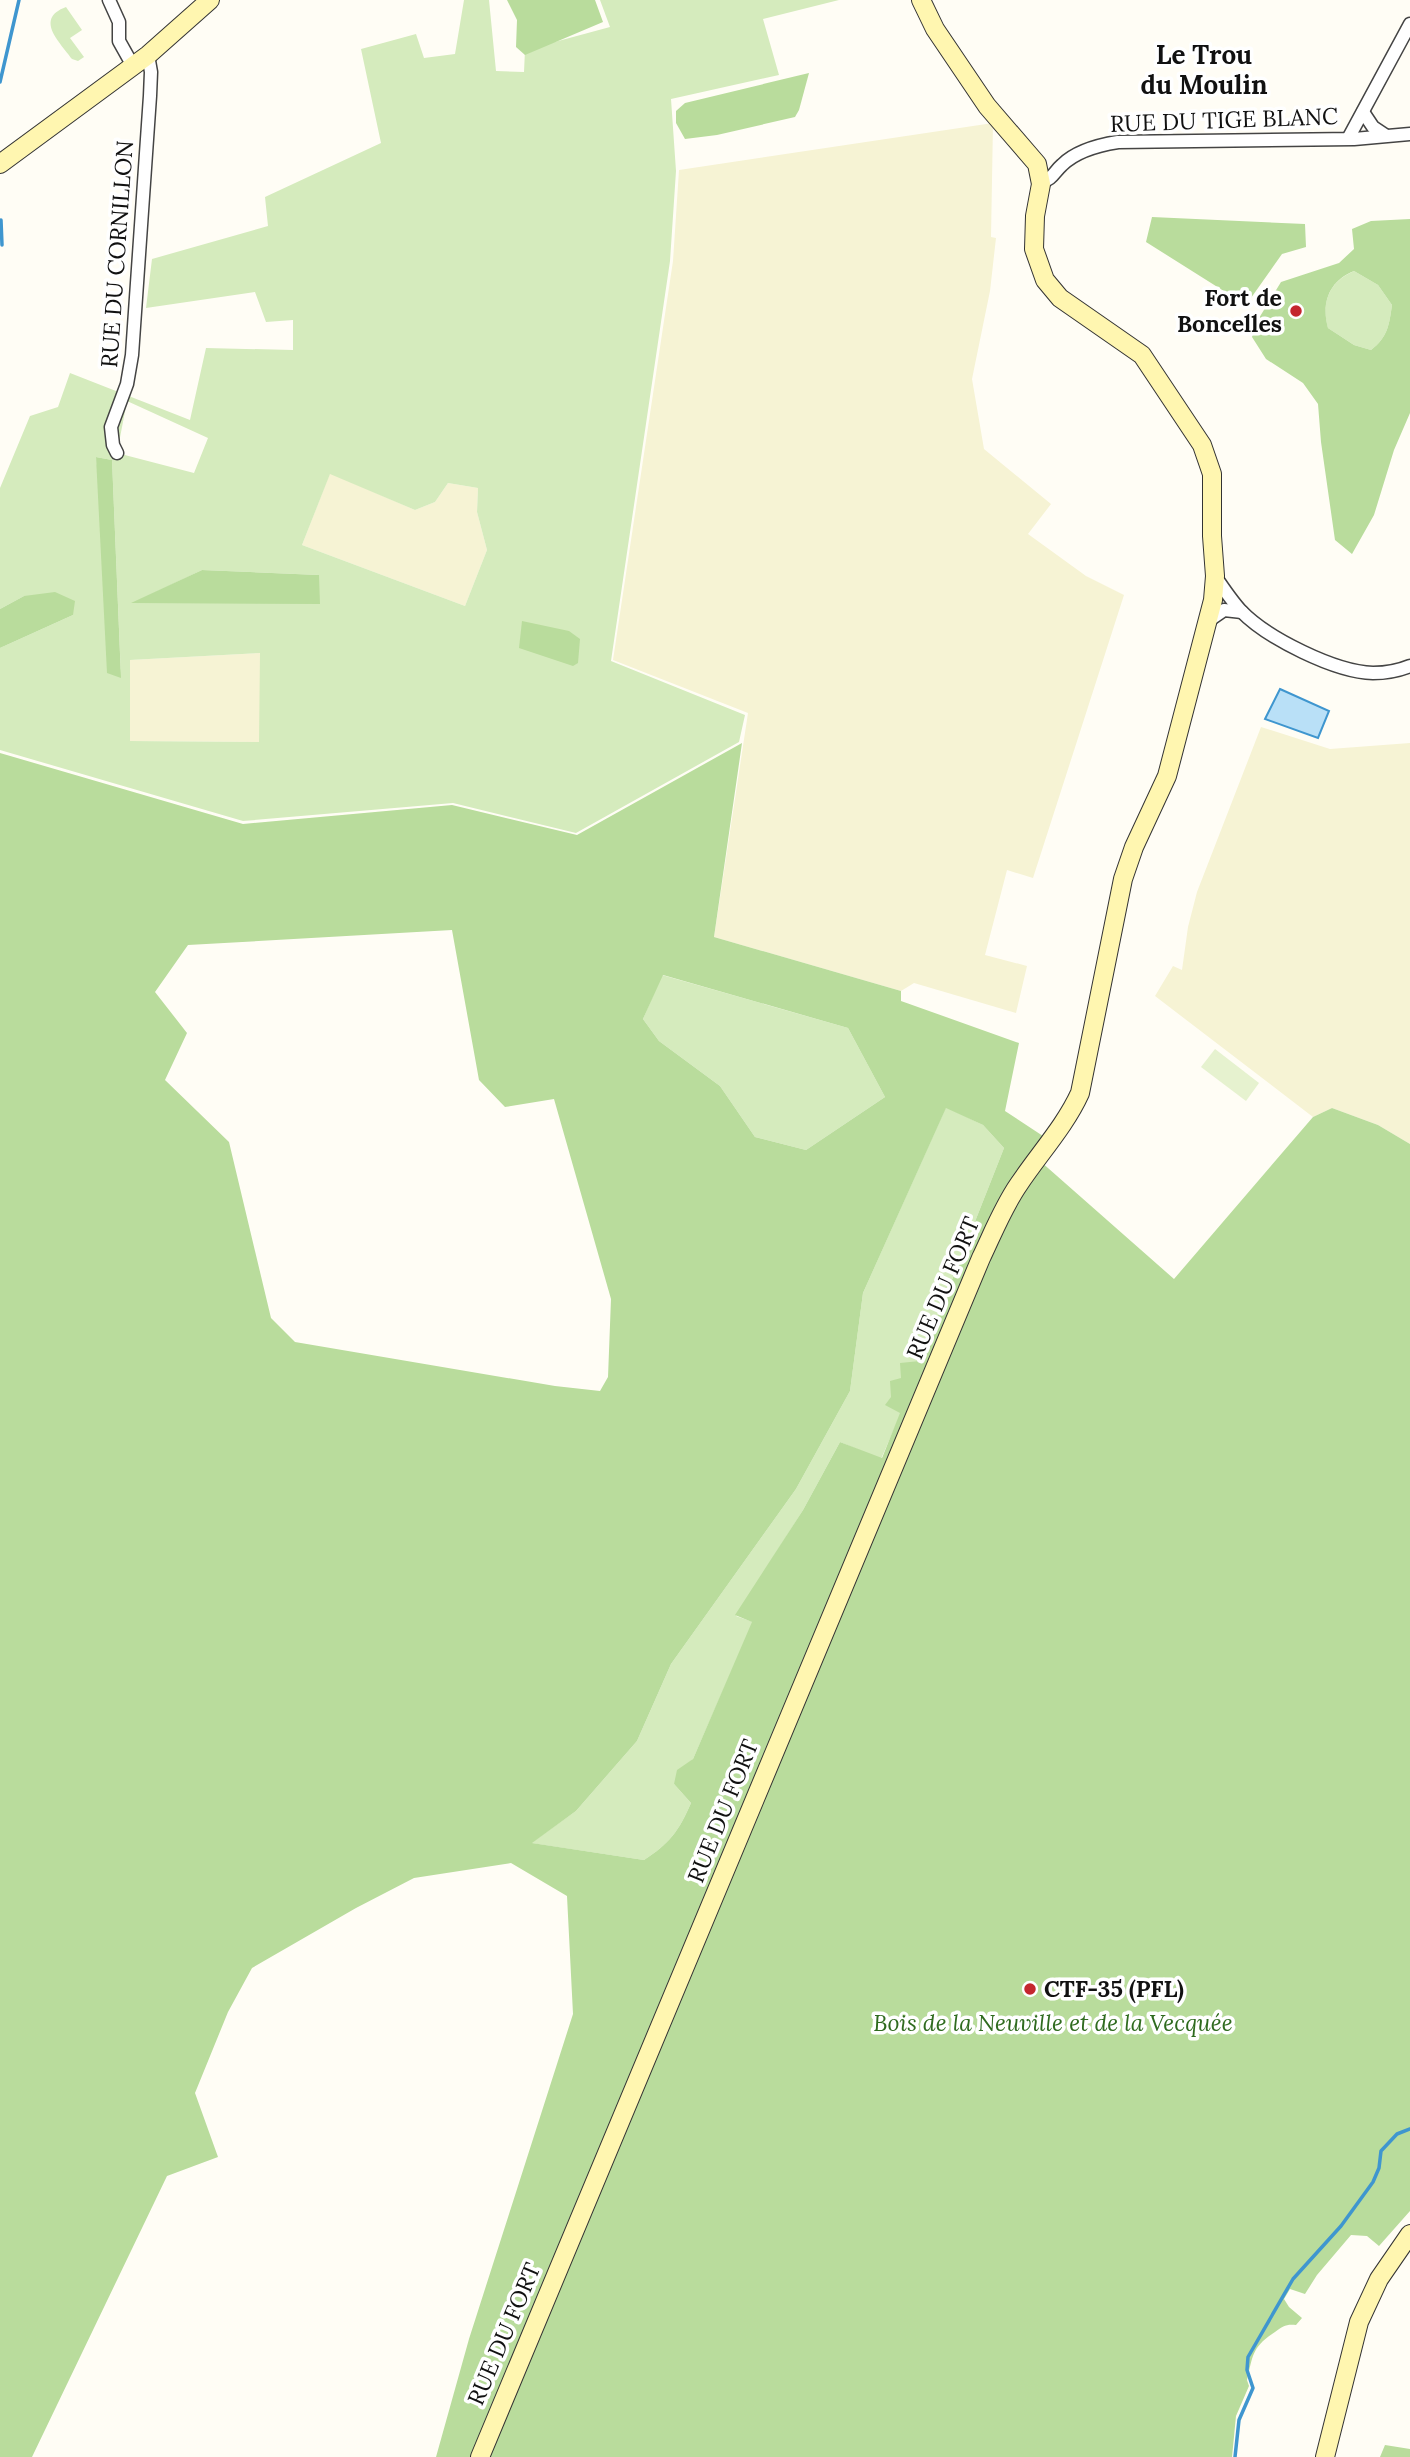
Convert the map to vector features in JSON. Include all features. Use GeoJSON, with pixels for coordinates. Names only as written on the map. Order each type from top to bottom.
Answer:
{"type":"FeatureCollection","features":[{"type":"Feature","properties":{"kind":"street"},"geometry":{"type":"LineString","coordinates":[[109,0],[119,22],[119,41],[141,61]]}},
{"type":"Feature","properties":{"kind":"street"},"geometry":{"type":"LineString","coordinates":[[0,164],[141,61],[210,0]]}},
{"type":"Feature","properties":{"kind":"street"},"geometry":{"type":"LineString","coordinates":[[921,0],[935,29],[991,112],[1035,162],[1041,182]]}},
{"type":"Feature","properties":{"kind":"street","name":"RUE DU TIGE BLANC"},"geometry":{"type":"LineString","coordinates":[[1041,182],[1052,177],[1061,165],[1094,148],[1118,142],[1349,137],[1410,24]]}},
{"type":"Feature","properties":{"kind":"street","name":"RUE DU CORNILLON"},"geometry":{"type":"LineString","coordinates":[[117,453],[111,427],[127,384],[133,341],[150,96],[151,72],[141,61]]}},
{"type":"Feature","properties":{"kind":"street"},"geometry":{"type":"LineString","coordinates":[[1363,112],[1373,127],[1385,135]]}},
{"type":"Feature","properties":{"kind":"street"},"geometry":{"type":"LineString","coordinates":[[1349,137],[1410,134]]}},
{"type":"Feature","properties":{"kind":"street"},"geometry":{"type":"LineString","coordinates":[[1035,162],[1061,165]]}},
{"type":"Feature","properties":{"kind":"street","name":"RUE DU FORT"},"geometry":{"type":"LineString","coordinates":[[480,2457],[976,1271],[1005,1207],[1069,1114],[1080,1093],[1123,879],[1167,776],[1208,622],[1215,576],[1212,474],[1206,455],[1194,431],[1142,355],[1130,344],[1060,298],[1045,280],[1036,259],[1034,237],[1041,182]]}},
{"type":"Feature","properties":{"kind":"street"},"geometry":{"type":"LineString","coordinates":[[1215,576],[1242,612],[1283,642],[1345,668],[1372,673],[1397,671],[1410,666]]}},
{"type":"Feature","properties":{"kind":"street"},"geometry":{"type":"LineString","coordinates":[[1208,622],[1224,610],[1242,612]]}},
{"type":"Feature","properties":{"kind":"street"},"geometry":{"type":"LineString","coordinates":[[1325,2457],[1359,2322],[1379,2279],[1410,2234]]}},
{"type":"Feature","properties":{"kind":"shaded area"},"geometry":{"type":"Polygon","coordinates":[[[993,123],[991,237],[996,238],[990,291],[972,379],[984,449],[1051,504],[1028,534],[1086,576],[1124,595],[1033,878],[1007,870],[985,955],[1027,966],[1016,1013],[914,983],[901,991],[714,937],[748,713],[613,660],[673,261],[679,170],[993,123]]]}},
{"type":"Feature","properties":{"kind":"shaded area"},"geometry":{"type":"Polygon","coordinates":[[[330,473],[415,510],[435,502],[448,483],[478,488],[477,512],[487,550],[465,606],[302,545],[330,473]]]}},
{"type":"Feature","properties":{"kind":"shaded area"},"geometry":{"type":"Polygon","coordinates":[[[260,653],[260,742],[129,741],[130,660],[260,653]]]}},
{"type":"Feature","properties":{"kind":"shaded area"},"geometry":{"type":"Polygon","coordinates":[[[1261,727],[1330,749],[1410,743],[1410,1144],[1378,1125],[1332,1108],[1313,1117],[1155,996],[1173,966],[1182,970],[1188,927],[1197,892],[1261,727]]]}},
{"type":"Feature","properties":{"kind":"green space"},"geometry":{"type":"Polygon","coordinates":[[[464,0],[489,0],[496,71],[524,72],[525,50],[610,27],[600,0],[839,0],[763,19],[779,75],[671,99],[676,171],[670,261],[611,661],[745,715],[739,742],[576,833],[453,803],[243,821],[0,750],[0,648],[73,615],[24,596],[0,609],[0,488],[30,416],[58,407],[70,373],[190,420],[206,348],[293,350],[293,320],[266,322],[255,292],[146,308],[152,259],[268,226],[265,197],[381,143],[361,49],[416,34],[424,58],[455,54],[464,0]],[[127,401],[117,453],[194,473],[208,438],[127,401]],[[96,457],[121,677],[112,460],[96,457]],[[330,474],[302,545],[465,606],[487,550],[477,512],[478,488],[448,483],[435,502],[415,510],[330,474]],[[202,570],[133,603],[319,575],[202,570]],[[260,653],[130,660],[130,741],[259,742],[260,653]]]}},
{"type":"Feature","properties":{"kind":"green space"},"geometry":{"type":"Polygon","coordinates":[[[507,0],[595,0],[603,22],[525,55],[516,47],[517,20],[507,0]]]}},
{"type":"Feature","properties":{"kind":"green space"},"geometry":{"type":"Polygon","coordinates":[[[66,7],[82,30],[70,38],[84,57],[78,61],[72,59],[52,31],[52,18],[66,7]]]}},
{"type":"Feature","properties":{"kind":"green space"},"geometry":{"type":"Polygon","coordinates":[[[809,73],[795,117],[717,135],[685,139],[676,123],[676,111],[685,103],[809,73]]]}},
{"type":"Feature","properties":{"kind":"green space"},"geometry":{"type":"Polygon","coordinates":[[[1152,217],[1305,224],[1306,247],[1282,254],[1246,305],[1146,242],[1152,217]]]}},
{"type":"Feature","properties":{"kind":"green space"},"geometry":{"type":"Polygon","coordinates":[[[1410,219],[1410,413],[1394,450],[1374,515],[1352,554],[1335,540],[1318,404],[1303,383],[1266,359],[1252,337],[1256,323],[1281,282],[1339,263],[1354,249],[1352,229],[1371,221],[1410,219]],[[1354,271],[1338,281],[1327,302],[1328,328],[1354,345],[1371,350],[1377,345],[1387,330],[1392,305],[1378,285],[1354,271]]]}},
{"type":"Feature","properties":{"kind":"green space"},"geometry":{"type":"Polygon","coordinates":[[[1354,271],[1378,285],[1392,305],[1387,330],[1371,350],[1354,345],[1328,328],[1326,319],[1327,301],[1333,287],[1354,271]]]}},
{"type":"Feature","properties":{"kind":"green space"},"geometry":{"type":"Polygon","coordinates":[[[96,457],[112,460],[121,678],[107,673],[96,457]]]}},
{"type":"Feature","properties":{"kind":"green space"},"geometry":{"type":"Polygon","coordinates":[[[202,570],[319,575],[320,604],[131,603],[202,570]]]}},
{"type":"Feature","properties":{"kind":"green space"},"geometry":{"type":"Polygon","coordinates":[[[55,592],[75,601],[73,615],[0,648],[0,609],[24,596],[55,592]]]}},
{"type":"Feature","properties":{"kind":"green space"},"geometry":{"type":"Polygon","coordinates":[[[522,621],[569,631],[580,639],[578,663],[573,666],[519,648],[522,621]]]}},
{"type":"Feature","properties":{"kind":"green space"},"geometry":{"type":"Polygon","coordinates":[[[742,743],[714,937],[901,991],[901,1001],[1019,1043],[1005,1111],[1046,1138],[1012,1186],[473,2457],[436,2457],[469,2339],[573,2014],[567,1896],[511,1863],[414,1878],[252,1968],[228,2012],[195,2093],[218,2157],[167,2176],[32,2457],[0,2457],[0,753],[243,824],[452,805],[577,835],[742,743]],[[452,930],[188,945],[155,992],[187,1033],[165,1080],[229,1142],[271,1318],[295,1342],[555,1386],[600,1391],[608,1377],[611,1299],[554,1099],[505,1107],[479,1080],[452,930]],[[663,975],[643,1019],[659,1041],[720,1086],[755,1137],[806,1150],[885,1097],[848,1028],[663,975]],[[946,1108],[863,1293],[850,1391],[796,1489],[671,1664],[637,1741],[576,1811],[532,1843],[644,1860],[667,1842],[677,1829],[691,1803],[674,1784],[677,1770],[693,1759],[752,1622],[735,1615],[803,1510],[840,1442],[882,1458],[900,1413],[885,1405],[891,1397],[890,1381],[901,1378],[900,1363],[920,1361],[1004,1148],[983,1125],[946,1108]]]}},
{"type":"Feature","properties":{"kind":"green space"},"geometry":{"type":"Polygon","coordinates":[[[662,975],[848,1028],[885,1097],[806,1150],[755,1137],[720,1086],[659,1041],[643,1019],[662,975]]]}},
{"type":"Feature","properties":{"kind":"green space"},"geometry":{"type":"Polygon","coordinates":[[[1215,1049],[1259,1083],[1246,1101],[1201,1067],[1215,1049]]]}},
{"type":"Feature","properties":{"kind":"green space"},"geometry":{"type":"Polygon","coordinates":[[[946,1107],[983,1125],[1004,1148],[920,1361],[901,1378],[901,1413],[881,1459],[840,1442],[803,1510],[736,1616],[753,1622],[693,1759],[674,1784],[691,1803],[682,1821],[667,1842],[644,1860],[531,1843],[576,1811],[637,1741],[671,1664],[796,1489],[850,1391],[863,1293],[946,1107]]]}},
{"type":"Feature","properties":{"kind":"green space","name":"Bois de la Neuville et de la Vecquée"},"geometry":{"type":"Polygon","coordinates":[[[1332,1108],[1378,1125],[1410,1144],[1410,2211],[1379,2246],[1367,2236],[1351,2235],[1317,2275],[1305,2294],[1290,2289],[1284,2299],[1302,2318],[1296,2325],[1285,2326],[1267,2337],[1255,2352],[1247,2380],[1249,2386],[1236,2416],[1232,2457],[486,2457],[995,1238],[1040,1161],[1174,1279],[1313,1117],[1332,1108]]]}},
{"type":"Feature","properties":{"kind":"green space"},"geometry":{"type":"Polygon","coordinates":[[[1385,2445],[1410,2449],[1410,2457],[1380,2457],[1385,2445]]]}},
{"type":"Feature","properties":{"kind":"water"},"geometry":{"type":"Polygon","coordinates":[[[1280,689],[1329,711],[1318,738],[1265,719],[1280,689]]]}},
{"type":"Feature","properties":{"kind":"waterway"},"geometry":{"type":"LineString","coordinates":[[0,82],[19,0]]}},
{"type":"Feature","properties":{"kind":"waterway"},"geometry":{"type":"LineString","coordinates":[[1,220],[2,245]]}},
{"type":"Feature","properties":{"kind":"waterway"},"geometry":{"type":"LineString","coordinates":[[1235,2457],[1239,2420],[1253,2388],[1247,2370],[1248,2357],[1293,2279],[1341,2226],[1373,2182],[1379,2168],[1381,2151],[1397,2134],[1410,2129]]}},
{"type":"Feature","properties":{"kind":"place","name":"Fort de Boncelles"},"geometry":{"type":"Point","coordinates":[1296,311]}},
{"type":"Feature","properties":{"kind":"place","name":"CTF-35 (PFL)"},"geometry":{"type":"Point","coordinates":[1030,1989]}},
{"type":"Feature","properties":{"kind":"district","name":"Le Trou du Moulin"},"geometry":{"type":"Point","coordinates":[1204,70]}}]}
